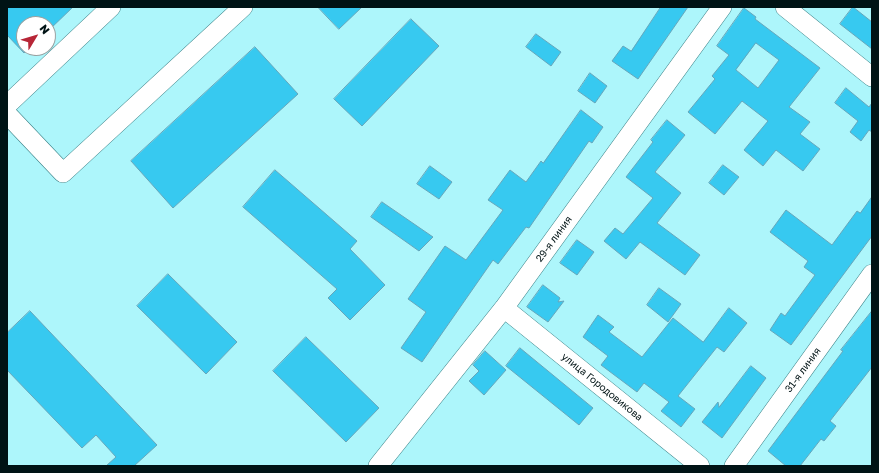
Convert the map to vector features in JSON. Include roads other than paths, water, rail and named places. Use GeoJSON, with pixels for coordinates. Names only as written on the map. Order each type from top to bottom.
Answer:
{"type":"FeatureCollection","features":[{"type":"Feature","properties":{"kind":"street"},"geometry":{"type":"LineString","coordinates":[[7,105],[111,7]]}},
{"type":"Feature","properties":{"kind":"street"},"geometry":{"type":"LineString","coordinates":[[7,114],[63,173],[243,7]]}},
{"type":"Feature","properties":{"kind":"street","name":"29-я линия"},"geometry":{"type":"LineString","coordinates":[[378,466],[504,308],[722,7]]}},
{"type":"Feature","properties":{"kind":"street"},"geometry":{"type":"LineString","coordinates":[[784,7],[872,76]]}},
{"type":"Feature","properties":{"kind":"street","name":"31-я линия"},"geometry":{"type":"LineString","coordinates":[[734,466],[872,274]]}},
{"type":"Feature","properties":{"kind":"street","name":"улица Городовикова"},"geometry":{"type":"LineString","coordinates":[[504,308],[700,466]]}}]}
